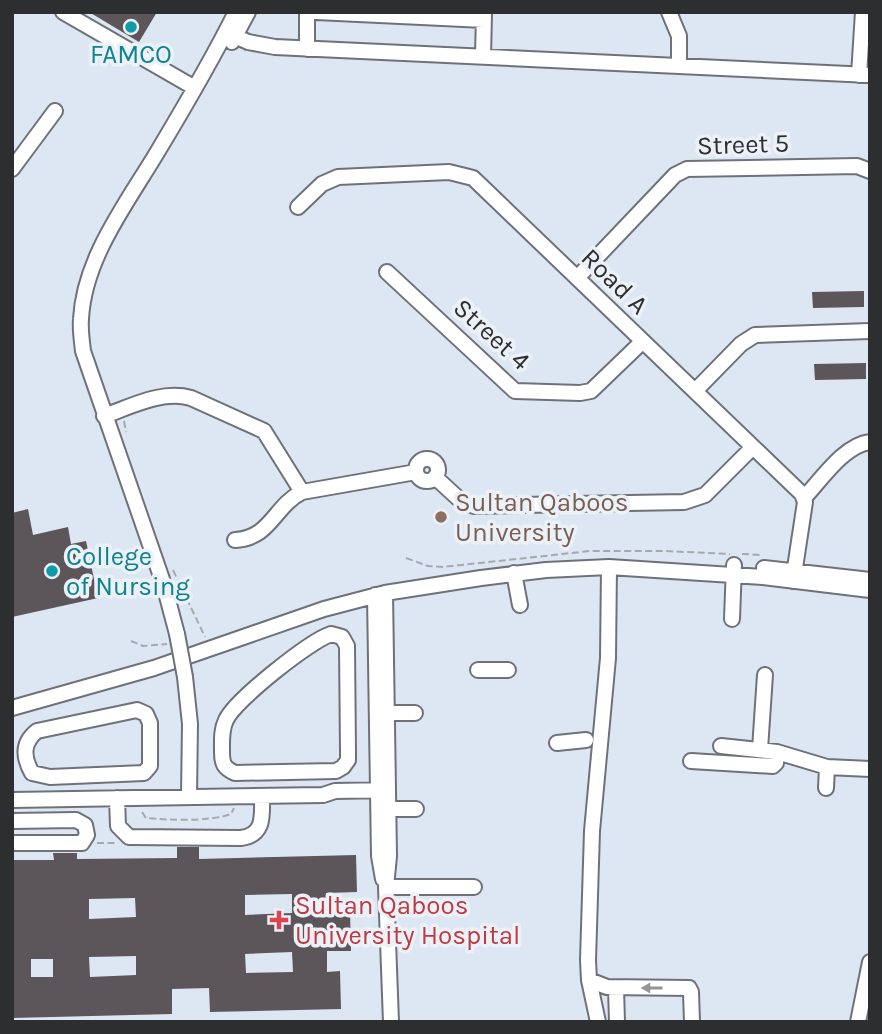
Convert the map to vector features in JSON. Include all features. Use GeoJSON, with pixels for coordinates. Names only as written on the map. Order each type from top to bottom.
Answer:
{"type":"FeatureCollection","features":[{"type":"Feature","properties":{"kind":"lane"},"geometry":{"type":"LineString","coordinates":[[93,381],[89,351],[90,321],[95,291],[104,263],[231,34],[236,12]]}},
{"type":"Feature","properties":{"kind":"lane"},"geometry":{"type":"LineString","coordinates":[[189,796],[190,724],[186,677],[173,639],[164,585],[83,351],[80,320],[96,259],[109,233],[195,88],[248,12]]}},
{"type":"Feature","properties":{"kind":"lane"},"geometry":{"type":"LineString","coordinates":[[307,12],[307,49]]}},
{"type":"Feature","properties":{"kind":"lane"},"geometry":{"type":"LineString","coordinates":[[316,12],[484,16],[483,57]]}},
{"type":"Feature","properties":{"kind":"lane"},"geometry":{"type":"LineString","coordinates":[[669,12],[679,36],[679,65]]}},
{"type":"Feature","properties":{"kind":"lane"},"geometry":{"type":"LineString","coordinates":[[231,34],[261,46],[307,49],[864,75],[863,12]]}},
{"type":"Feature","properties":{"kind":"lane"},"geometry":{"type":"LineString","coordinates":[[66,14],[195,88]]}},
{"type":"Feature","properties":{"kind":"lane"},"geometry":{"type":"LineString","coordinates":[[12,169],[55,111]]}},
{"type":"Feature","properties":{"kind":"lane","name":"Street 5"},"geometry":{"type":"LineString","coordinates":[[577,278],[676,175],[687,169],[857,166],[870,171]]}},
{"type":"Feature","properties":{"kind":"lane","name":"Road A"},"geometry":{"type":"LineString","coordinates":[[298,206],[322,184],[338,177],[457,173],[479,183],[804,498]]}},
{"type":"Feature","properties":{"kind":"lane","name":"Street 4"},"geometry":{"type":"LineString","coordinates":[[387,272],[515,391],[591,391],[643,341]]}},
{"type":"Feature","properties":{"kind":"lane"},"geometry":{"type":"LineString","coordinates":[[695,391],[741,344],[755,335],[870,331]]}},
{"type":"Feature","properties":{"kind":"lane"},"geometry":{"type":"LineString","coordinates":[[104,416],[166,395],[178,395],[259,428],[269,436],[303,492]]}},
{"type":"Feature","properties":{"kind":"lane"},"geometry":{"type":"LineString","coordinates":[[794,575],[804,498],[854,446],[870,442]]}},
{"type":"Feature","properties":{"kind":"lane"},"geometry":{"type":"LineString","coordinates":[[234,540],[253,537],[261,532],[291,499],[303,492],[416,472],[424,480],[435,477],[460,500],[474,506],[684,502],[705,495],[753,447]]}},
{"type":"Feature","properties":{"kind":"lane"},"geometry":{"type":"LineString","coordinates":[[12,708],[141,672],[324,609],[380,594],[514,573],[609,567],[642,562],[870,580]]}},
{"type":"Feature","properties":{"kind":"lane"},"geometry":{"type":"LineString","coordinates":[[598,1022],[589,980],[592,831],[608,658],[609,567]]}},
{"type":"Feature","properties":{"kind":"lane"},"geometry":{"type":"LineString","coordinates":[[732,619],[734,570]]}},
{"type":"Feature","properties":{"kind":"lane"},"geometry":{"type":"LineString","coordinates":[[514,573],[520,605]]}},
{"type":"Feature","properties":{"kind":"lane"},"geometry":{"type":"LineString","coordinates":[[794,575],[870,590]]}},
{"type":"Feature","properties":{"kind":"lane"},"geometry":{"type":"LineString","coordinates":[[380,594],[384,797],[379,856],[386,887],[391,1022]]}},
{"type":"Feature","properties":{"kind":"lane"},"geometry":{"type":"LineString","coordinates":[[337,635],[347,646],[348,760],[344,767],[337,771],[318,772],[235,772],[226,769],[223,763],[222,738],[226,720],[231,712],[257,687],[326,636],[337,635]]}},
{"type":"Feature","properties":{"kind":"lane"},"geometry":{"type":"LineString","coordinates":[[478,670],[508,670]]}},
{"type":"Feature","properties":{"kind":"lane"},"geometry":{"type":"LineString","coordinates":[[760,749],[765,676]]}},
{"type":"Feature","properties":{"kind":"lane"},"geometry":{"type":"LineString","coordinates":[[142,711],[150,723],[150,766],[144,773],[119,775],[40,776],[32,773],[26,762],[25,746],[29,737],[37,731],[117,713],[142,711]]}},
{"type":"Feature","properties":{"kind":"lane"},"geometry":{"type":"LineString","coordinates":[[382,713],[415,713]]}},
{"type":"Feature","properties":{"kind":"lane"},"geometry":{"type":"LineString","coordinates":[[557,743],[586,740]]}},
{"type":"Feature","properties":{"kind":"lane"},"geometry":{"type":"LineString","coordinates":[[721,746],[777,752],[827,767],[870,769]]}},
{"type":"Feature","properties":{"kind":"lane"},"geometry":{"type":"LineString","coordinates":[[691,761],[773,766],[777,752]]}},
{"type":"Feature","properties":{"kind":"lane"},"geometry":{"type":"LineString","coordinates":[[825,788],[827,767]]}},
{"type":"Feature","properties":{"kind":"lane"},"geometry":{"type":"LineString","coordinates":[[119,775],[118,826],[129,838],[250,837],[261,825],[253,772]]}},
{"type":"Feature","properties":{"kind":"lane"},"geometry":{"type":"LineString","coordinates":[[318,772],[321,795]]}},
{"type":"Feature","properties":{"kind":"lane"},"geometry":{"type":"LineString","coordinates":[[55,777],[55,799]]}},
{"type":"Feature","properties":{"kind":"lane"},"geometry":{"type":"LineString","coordinates":[[12,800],[321,795],[335,791],[384,797],[416,809]]}},
{"type":"Feature","properties":{"kind":"lane"},"geometry":{"type":"LineString","coordinates":[[12,821],[76,820],[85,825],[87,835],[82,843],[12,843]]}},
{"type":"Feature","properties":{"kind":"lane"},"geometry":{"type":"LineString","coordinates":[[386,887],[474,887]]}},
{"type":"Feature","properties":{"kind":"lane"},"geometry":{"type":"LineString","coordinates":[[858,1022],[870,962]]}},
{"type":"Feature","properties":{"kind":"lane"},"geometry":{"type":"LineString","coordinates":[[589,980],[616,988],[689,988],[692,1018]]}},
{"type":"Feature","properties":{"kind":"lane"},"geometry":{"type":"LineString","coordinates":[[616,988],[617,1020]]}},
{"type":"Feature","properties":{"kind":"lane"},"geometry":{"type":"LineString","coordinates":[[595,1007],[617,1020]]}},
{"type":"Feature","properties":{"kind":"path"},"geometry":{"type":"LineString","coordinates":[[121,410],[126,432]]}},
{"type":"Feature","properties":{"kind":"path"},"geometry":{"type":"LineString","coordinates":[[170,563],[210,648]]}},
{"type":"Feature","properties":{"kind":"path"},"geometry":{"type":"LineString","coordinates":[[131,641],[143,646],[173,639]]}},
{"type":"Feature","properties":{"kind":"path"},"geometry":{"type":"LineString","coordinates":[[82,843],[129,843],[129,838]]}},
{"type":"Feature","properties":{"kind":"shaded area","name":"Sultan Qaboos University"},"geometry":{"type":"Polygon","coordinates":[[[12,12],[870,12],[870,1022],[12,1022],[12,12]]]}},
{"type":"Feature","properties":{"kind":"building","name":"FAMCO"},"geometry":{"type":"Polygon","coordinates":[[[89,12],[157,12],[139,42],[89,12]]]}},
{"type":"Feature","properties":{"kind":"building"},"geometry":{"type":"Polygon","coordinates":[[[864,291],[864,307],[813,308],[812,292],[864,291]]]}},
{"type":"Feature","properties":{"kind":"building"},"geometry":{"type":"Polygon","coordinates":[[[866,363],[866,379],[815,380],[814,364],[866,363]]]}},
{"type":"Feature","properties":{"kind":"building","name":"College of Nursing"},"geometry":{"type":"Polygon","coordinates":[[[28,509],[33,535],[68,527],[71,544],[86,541],[98,598],[12,617],[12,513],[28,509]]]}},
{"type":"Feature","properties":{"kind":"building","name":"Sultan Qaboos University Hospital"},"geometry":{"type":"Polygon","coordinates":[[[177,847],[199,847],[199,859],[356,855],[357,892],[326,893],[326,913],[350,912],[351,951],[327,951],[327,972],[340,971],[341,1009],[210,1012],[209,988],[172,989],[172,1014],[12,1018],[12,860],[54,860],[53,853],[77,853],[77,859],[177,858],[177,847]],[[292,894],[245,895],[245,915],[292,913],[292,894]],[[135,898],[89,899],[89,919],[136,917],[135,898]],[[292,952],[245,954],[246,973],[293,972],[292,952]],[[136,956],[89,957],[90,977],[136,975],[136,956]],[[31,959],[31,977],[53,977],[53,959],[31,959]]]}},
{"type":"Feature","properties":{"kind":"place","name":"FAMCO"},"geometry":{"type":"Point","coordinates":[131,27]}},
{"type":"Feature","properties":{"kind":"place","name":"Sultan Qaboos University"},"geometry":{"type":"Point","coordinates":[441,517]}},
{"type":"Feature","properties":{"kind":"place","name":"College of Nursing"},"geometry":{"type":"Point","coordinates":[52,571]}},
{"type":"Feature","properties":{"kind":"place","name":"Sultan Qaboos University Hospital"},"geometry":{"type":"Point","coordinates":[279,920]}}]}
